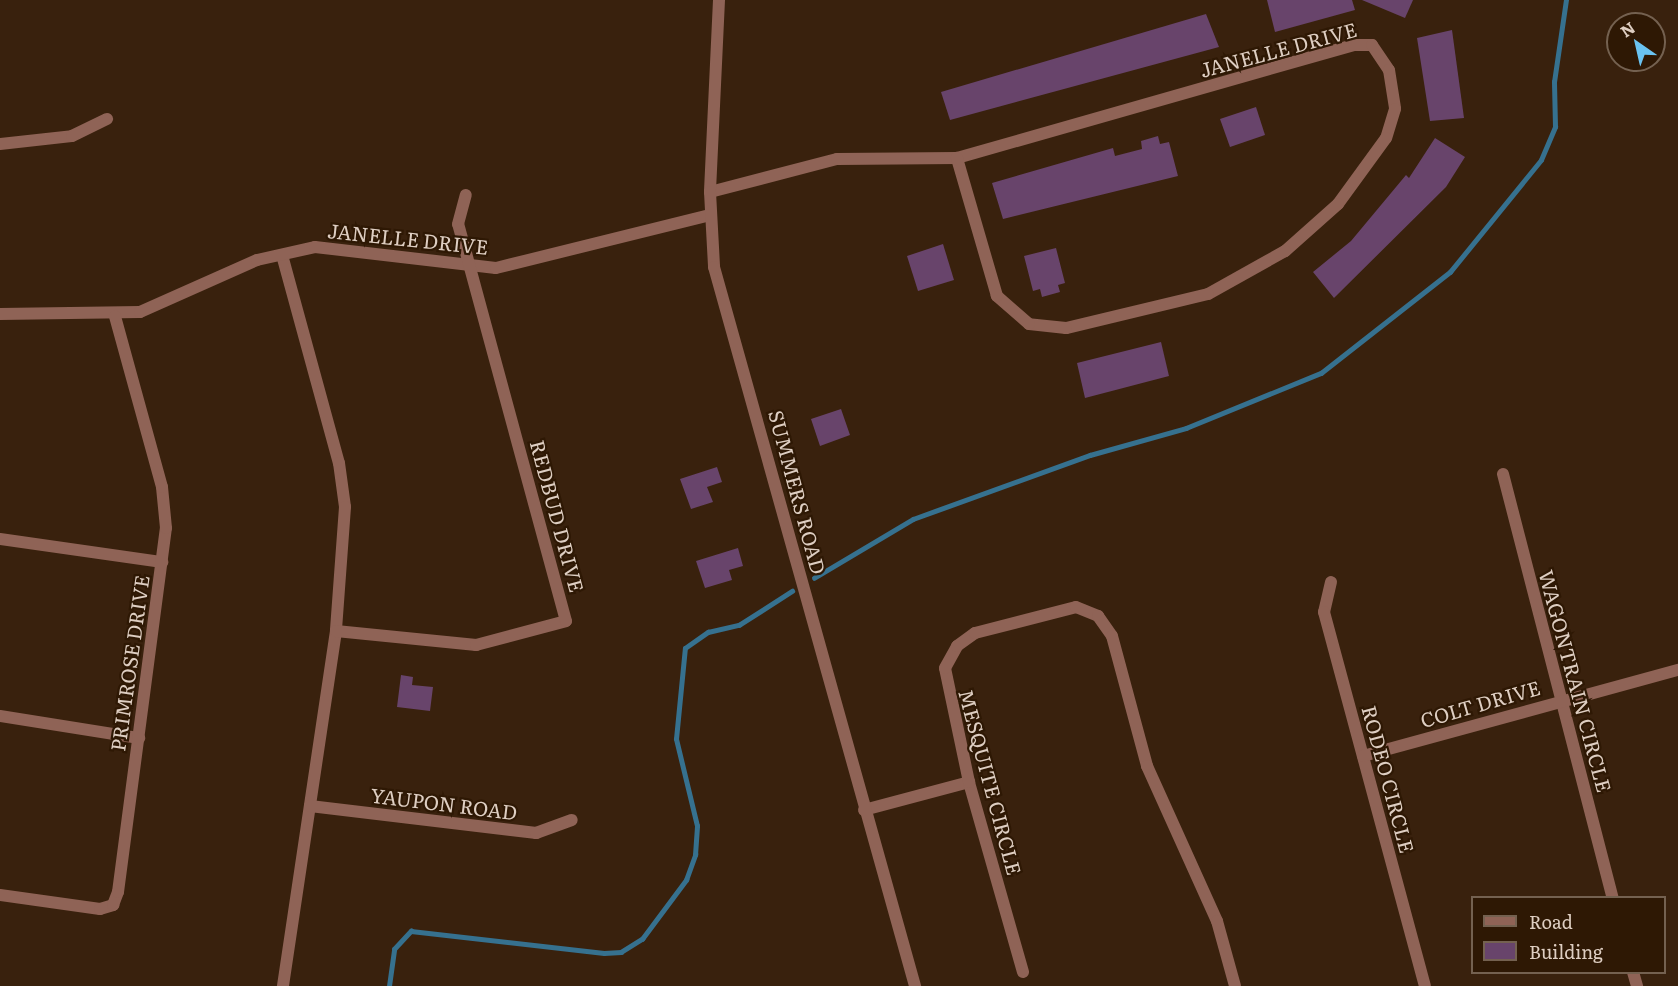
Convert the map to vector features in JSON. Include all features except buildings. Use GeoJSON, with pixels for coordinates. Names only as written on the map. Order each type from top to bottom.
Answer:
{"type":"FeatureCollection","features":[{"type":"Feature","properties":{"kind":"street","name":"SUMMERS ROAD"},"geometry":{"type":"LineString","coordinates":[[719,0],[710,192],[714,267],[915,986]]}},
{"type":"Feature","properties":{"kind":"street","name":"JANELLE DRIVE"},"geometry":{"type":"LineString","coordinates":[[710,192],[837,159],[957,158],[1354,45],[1372,45],[1389,70],[1395,109],[1386,138],[1338,204],[1285,251],[1208,294],[1066,328],[1029,324],[997,296],[957,158]]}},
{"type":"Feature","properties":{"kind":"street"},"geometry":{"type":"LineString","coordinates":[[0,144],[72,136],[107,118]]}},
{"type":"Feature","properties":{"kind":"street","name":"REDBUD DRIVE"},"geometry":{"type":"LineString","coordinates":[[336,631],[476,645],[566,621],[458,224],[466,195]]}},
{"type":"Feature","properties":{"kind":"street","name":"JANELLE DRIVE"},"geometry":{"type":"LineString","coordinates":[[0,314],[115,316],[159,305],[282,255],[351,248],[470,268],[535,260],[710,215]]}},
{"type":"Feature","properties":{"kind":"street"},"geometry":{"type":"LineString","coordinates":[[282,255],[339,463],[345,507],[336,631],[283,986]]}},
{"type":"Feature","properties":{"kind":"street","name":"PRIMROSE DRIVE"},"geometry":{"type":"LineString","coordinates":[[0,895],[100,909],[113,905],[139,738],[166,528],[162,487],[115,316]]}},
{"type":"Feature","properties":{"kind":"street","name":"WAGONTRAIN CIRCLE"},"geometry":{"type":"LineString","coordinates":[[1503,474],[1613,896]]}},
{"type":"Feature","properties":{"kind":"street"},"geometry":{"type":"LineString","coordinates":[[0,539],[162,562]]}},
{"type":"Feature","properties":{"kind":"street","name":"RODEO CIRCLE"},"geometry":{"type":"LineString","coordinates":[[1331,582],[1324,612],[1425,986]]}},
{"type":"Feature","properties":{"kind":"street","name":"MESQUITE CIRCLE"},"geometry":{"type":"LineString","coordinates":[[1023,972],[969,782],[944,679],[957,646],[975,633],[1054,609],[1076,607],[1098,616],[1112,636],[1158,794],[1217,921],[1235,986]]}},
{"type":"Feature","properties":{"kind":"street","name":"COLT DRIVE"},"geometry":{"type":"LineString","coordinates":[[1363,756],[1561,700],[1678,670]]}},
{"type":"Feature","properties":{"kind":"street"},"geometry":{"type":"LineString","coordinates":[[0,716],[139,738]]}},
{"type":"Feature","properties":{"kind":"street"},"geometry":{"type":"LineString","coordinates":[[864,810],[969,782]]}},
{"type":"Feature","properties":{"kind":"street","name":"YAUPON ROAD"},"geometry":{"type":"LineString","coordinates":[[310,806],[536,833],[572,819]]}},
{"type":"Feature","properties":{"kind":"waterway"},"geometry":{"type":"LineString","coordinates":[[814,578],[913,519],[1090,455],[1186,428],[1321,373],[1450,272],[1541,160],[1555,127],[1554,82],[1566,0]]}},
{"type":"Feature","properties":{"kind":"waterway"},"geometry":{"type":"LineString","coordinates":[[389,986],[394,949],[411,931],[604,953],[621,952],[642,939],[686,880],[695,855],[697,826],[676,739],[685,648],[708,632],[739,625],[792,591]]}}]}
